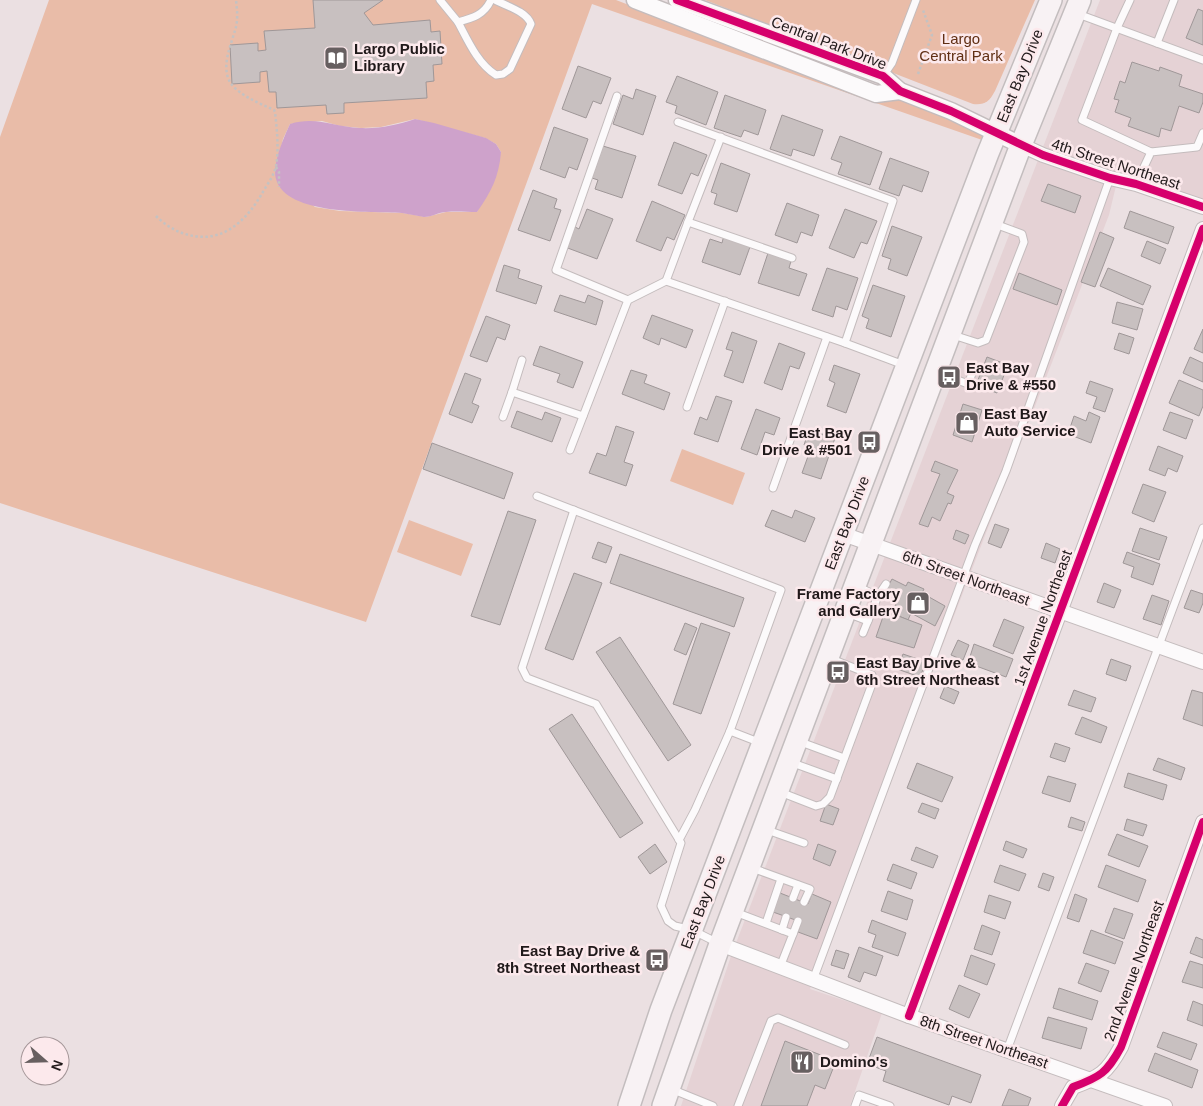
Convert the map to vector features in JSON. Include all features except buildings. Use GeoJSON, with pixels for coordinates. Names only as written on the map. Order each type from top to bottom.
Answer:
{"type":"FeatureCollection","features":[{"type":"Feature","properties":{"kind":"main road","name":"East Bay Drive"},"geometry":{"type":"LineString","coordinates":[[629,1106],[661,1010],[906,366],[988,153],[1051,0]]}},
{"type":"Feature","properties":{"kind":"main road","name":"East Bay Drive"},"geometry":{"type":"LineString","coordinates":[[665,1097],[720,944],[1021,145],[1078,6]]}},
{"type":"Feature","properties":{"kind":"street","name":"Central Park Drive"},"geometry":{"type":"LineString","coordinates":[[636,0],[876,94],[900,91]]}},
{"type":"Feature","properties":{"kind":"street","name":"Central Park Drive"},"geometry":{"type":"LineString","coordinates":[[677,0],[883,76],[900,91],[951,111],[1021,145]]}},
{"type":"Feature","properties":{"kind":"street","name":"4th Street Northeast"},"geometry":{"type":"LineString","coordinates":[[1021,145],[1043,155],[1110,178],[1136,184],[1203,208]]}},
{"type":"Feature","properties":{"kind":"street","name":"1st Avenue Northeast"},"geometry":{"type":"LineString","coordinates":[[909,1016],[1203,229]]}},
{"type":"Feature","properties":{"kind":"street","name":"6th Street Northeast"},"geometry":{"type":"LineString","coordinates":[[843,534],[1203,662]]}},
{"type":"Feature","properties":{"kind":"street","name":"2nd Avenue Northeast"},"geometry":{"type":"LineString","coordinates":[[1062,1106],[1073,1086],[1092,1080],[1104,1073],[1121,1047],[1203,822]]}},
{"type":"Feature","properties":{"kind":"street","name":"8th Street Northeast"},"geometry":{"type":"LineString","coordinates":[[720,944],[909,1016],[1165,1106]]}},
{"type":"Feature","properties":{"kind":"lane"},"geometry":{"type":"LineString","coordinates":[[440,0],[458,22],[474,51],[489,71],[496,75],[503,74],[510,69],[531,24],[529,18],[495,0]]}},
{"type":"Feature","properties":{"kind":"lane"},"geometry":{"type":"LineString","coordinates":[[458,22],[476,18],[487,9],[491,0]]}},
{"type":"Feature","properties":{"kind":"lane"},"geometry":{"type":"LineString","coordinates":[[1130,0],[1117,28],[1082,120],[1151,152],[1197,147],[1203,133]]}},
{"type":"Feature","properties":{"kind":"lane"},"geometry":{"type":"LineString","coordinates":[[1157,43],[1174,0]]}},
{"type":"Feature","properties":{"kind":"lane"},"geometry":{"type":"LineString","coordinates":[[883,76],[892,63],[918,3]]}},
{"type":"Feature","properties":{"kind":"lane"},"geometry":{"type":"LineString","coordinates":[[1078,6],[1117,28],[1203,60]]}},
{"type":"Feature","properties":{"kind":"lane"},"geometry":{"type":"LineString","coordinates":[[617,96],[556,270],[628,300]]}},
{"type":"Feature","properties":{"kind":"lane"},"geometry":{"type":"LineString","coordinates":[[678,122],[893,201],[845,343]]}},
{"type":"Feature","properties":{"kind":"lane"},"geometry":{"type":"LineString","coordinates":[[570,450],[628,300],[666,281],[721,138]]}},
{"type":"Feature","properties":{"kind":"lane"},"geometry":{"type":"LineString","coordinates":[[1136,184],[1151,152]]}},
{"type":"Feature","properties":{"kind":"lane"},"geometry":{"type":"LineString","coordinates":[[813,980],[975,545],[1006,471],[1050,342],[1068,302],[1110,178]]}},
{"type":"Feature","properties":{"kind":"lane"},"geometry":{"type":"LineString","coordinates":[[688,222],[792,258]]}},
{"type":"Feature","properties":{"kind":"lane"},"geometry":{"type":"LineString","coordinates":[[950,334],[978,343],[986,340],[1024,242],[1022,234],[992,223]]}},
{"type":"Feature","properties":{"kind":"lane"},"geometry":{"type":"LineString","coordinates":[[666,281],[906,366]]}},
{"type":"Feature","properties":{"kind":"lane"},"geometry":{"type":"LineString","coordinates":[[687,407],[725,301]]}},
{"type":"Feature","properties":{"kind":"lane"},"geometry":{"type":"LineString","coordinates":[[772,488],[827,337]]}},
{"type":"Feature","properties":{"kind":"lane"},"geometry":{"type":"LineString","coordinates":[[503,417],[522,360]]}},
{"type":"Feature","properties":{"kind":"lane"},"geometry":{"type":"LineString","coordinates":[[936,372],[968,384],[975,366]]}},
{"type":"Feature","properties":{"kind":"lane"},"geometry":{"type":"LineString","coordinates":[[512,392],[583,416]]}},
{"type":"Feature","properties":{"kind":"lane"},"geometry":{"type":"LineString","coordinates":[[537,496],[781,590],[730,731],[695,810],[679,840]]}},
{"type":"Feature","properties":{"kind":"lane"},"geometry":{"type":"LineString","coordinates":[[574,510],[522,668],[526,678],[596,704],[681,843],[661,906],[668,921],[675,926],[692,930],[720,944]]}},
{"type":"Feature","properties":{"kind":"lane"},"geometry":{"type":"LineString","coordinates":[[1007,1050],[1203,528]]}},
{"type":"Feature","properties":{"kind":"lane"},"geometry":{"type":"LineString","coordinates":[[864,633],[878,596],[886,584]]}},
{"type":"Feature","properties":{"kind":"lane"},"geometry":{"type":"LineString","coordinates":[[856,586],[878,596]]}},
{"type":"Feature","properties":{"kind":"lane"},"geometry":{"type":"LineString","coordinates":[[846,613],[868,621]]}},
{"type":"Feature","properties":{"kind":"lane"},"geometry":{"type":"LineString","coordinates":[[778,792],[816,806],[823,804],[830,797],[837,779],[872,684],[872,675],[829,658]]}},
{"type":"Feature","properties":{"kind":"lane"},"geometry":{"type":"LineString","coordinates":[[730,731],[763,744]]}},
{"type":"Feature","properties":{"kind":"lane"},"geometry":{"type":"LineString","coordinates":[[798,740],[844,758]]}},
{"type":"Feature","properties":{"kind":"lane"},"geometry":{"type":"LineString","coordinates":[[790,761],[837,779]]}},
{"type":"Feature","properties":{"kind":"lane"},"geometry":{"type":"LineString","coordinates":[[764,829],[804,843]]}},
{"type":"Feature","properties":{"kind":"lane"},"geometry":{"type":"LineString","coordinates":[[749,867],[810,888],[804,902]]}},
{"type":"Feature","properties":{"kind":"lane"},"geometry":{"type":"LineString","coordinates":[[766,922],[781,879]]}},
{"type":"Feature","properties":{"kind":"lane"},"geometry":{"type":"LineString","coordinates":[[793,898],[798,884]]}},
{"type":"Feature","properties":{"kind":"lane"},"geometry":{"type":"LineString","coordinates":[[733,911],[766,922],[793,934]]}},
{"type":"Feature","properties":{"kind":"lane"},"geometry":{"type":"LineString","coordinates":[[782,930],[786,917]]}},
{"type":"Feature","properties":{"kind":"lane"},"geometry":{"type":"LineString","coordinates":[[780,967],[798,921]]}},
{"type":"Feature","properties":{"kind":"lane"},"geometry":{"type":"LineString","coordinates":[[738,1106],[771,1021],[778,1018],[845,1045]]}},
{"type":"Feature","properties":{"kind":"lane"},"geometry":{"type":"LineString","coordinates":[[855,1106],[859,1095],[890,1106]]}},
{"type":"Feature","properties":{"kind":"lane"},"geometry":{"type":"LineString","coordinates":[[665,1097],[713,1106]]}},
{"type":"Feature","properties":{"kind":"path"},"geometry":{"type":"LineString","coordinates":[[156,216],[164,224],[184,234],[207,238],[222,234],[248,214],[261,196],[276,167],[278,152],[274,110],[235,89],[227,74],[228,52],[236,22],[236,0]]}},
{"type":"Feature","properties":{"kind":"path"},"geometry":{"type":"LineString","coordinates":[[918,3],[928,21],[932,35],[918,74]]}},
{"type":"Feature","properties":{"kind":"path"},"geometry":{"type":"LineString","coordinates":[[276,167],[279,172],[279,187]]}},
{"type":"Feature","properties":{"kind":"shaded area"},"geometry":{"type":"Polygon","coordinates":[[[1100,0],[1203,0],[1203,200],[1139,177],[1112,171],[1043,147],[1100,0]]]}},
{"type":"Feature","properties":{"kind":"shaded area"},"geometry":{"type":"Polygon","coordinates":[[[415,119],[486,138],[496,144],[501,152],[496,177],[477,212],[443,212],[424,217],[402,213],[331,209],[296,200],[283,191],[276,179],[277,158],[290,124],[317,121],[351,127],[374,128],[415,119]]]}},
{"type":"Feature","properties":{"kind":"shaded area"},"geometry":{"type":"Polygon","coordinates":[[[1038,160],[1116,186],[1109,215],[971,572],[890,543],[1038,160]]]}},
{"type":"Feature","properties":{"kind":"shaded area"},"geometry":{"type":"Polygon","coordinates":[[[885,556],[966,585],[816,973],[736,943],[885,556]]]}},
{"type":"Feature","properties":{"kind":"shaded area"},"geometry":{"type":"Polygon","coordinates":[[[731,956],[811,986],[810,989],[882,1013],[850,1106],[681,1106],[731,956]]]}},
{"type":"Feature","properties":{"kind":"green space"},"geometry":{"type":"Polygon","coordinates":[[[49,0],[616,0],[874,100],[903,100],[987,136],[985,141],[592,4],[366,622],[0,503],[0,137],[49,0]],[[415,119],[381,127],[361,128],[340,126],[322,121],[290,124],[283,139],[276,171],[315,207],[340,211],[403,213],[426,217],[446,212],[477,212],[501,152],[496,144],[485,138],[415,119]]]}},
{"type":"Feature","properties":{"kind":"green space","name":"Largo Central Park"},"geometry":{"type":"Polygon","coordinates":[[[705,0],[1035,0],[991,98],[984,103],[973,104],[705,0]]]}},
{"type":"Feature","properties":{"kind":"green space"},"geometry":{"type":"Polygon","coordinates":[[[682,449],[745,473],[733,505],[670,481],[682,449]]]}},
{"type":"Feature","properties":{"kind":"green space"},"geometry":{"type":"Polygon","coordinates":[[[409,520],[473,544],[461,576],[397,552],[409,520]]]}},
{"type":"Feature","properties":{"kind":"cycle path"},"geometry":{"type":"LineString","coordinates":[[677,0],[883,76],[900,91],[951,111],[1043,155],[1203,207]]}},
{"type":"Feature","properties":{"kind":"cycle path"},"geometry":{"type":"LineString","coordinates":[[909,1016],[1203,229]]}},
{"type":"Feature","properties":{"kind":"cycle path"},"geometry":{"type":"LineString","coordinates":[[1062,1106],[1073,1087],[1102,1073],[1121,1047],[1203,822]]}},
{"type":"Feature","properties":{"kind":"place","name":"Largo Public Library"},"geometry":{"type":"Point","coordinates":[336,58]}},
{"type":"Feature","properties":{"kind":"place","name":"East Bay Drive & #550"},"geometry":{"type":"Point","coordinates":[949,377]}},
{"type":"Feature","properties":{"kind":"place","name":"East Bay Auto Service"},"geometry":{"type":"Point","coordinates":[967,423]}},
{"type":"Feature","properties":{"kind":"place","name":"East Bay Drive & #501"},"geometry":{"type":"Point","coordinates":[869,442]}},
{"type":"Feature","properties":{"kind":"place","name":"Frame Factory and Gallery"},"geometry":{"type":"Point","coordinates":[918,603]}},
{"type":"Feature","properties":{"kind":"place","name":"East Bay Drive & 6th Street Northeast"},"geometry":{"type":"Point","coordinates":[838,672]}},
{"type":"Feature","properties":{"kind":"place","name":"East Bay Drive & 8th Street Northeast"},"geometry":{"type":"Point","coordinates":[657,960]}},
{"type":"Feature","properties":{"kind":"place","name":"Domino's"},"geometry":{"type":"Point","coordinates":[802,1062]}}]}
